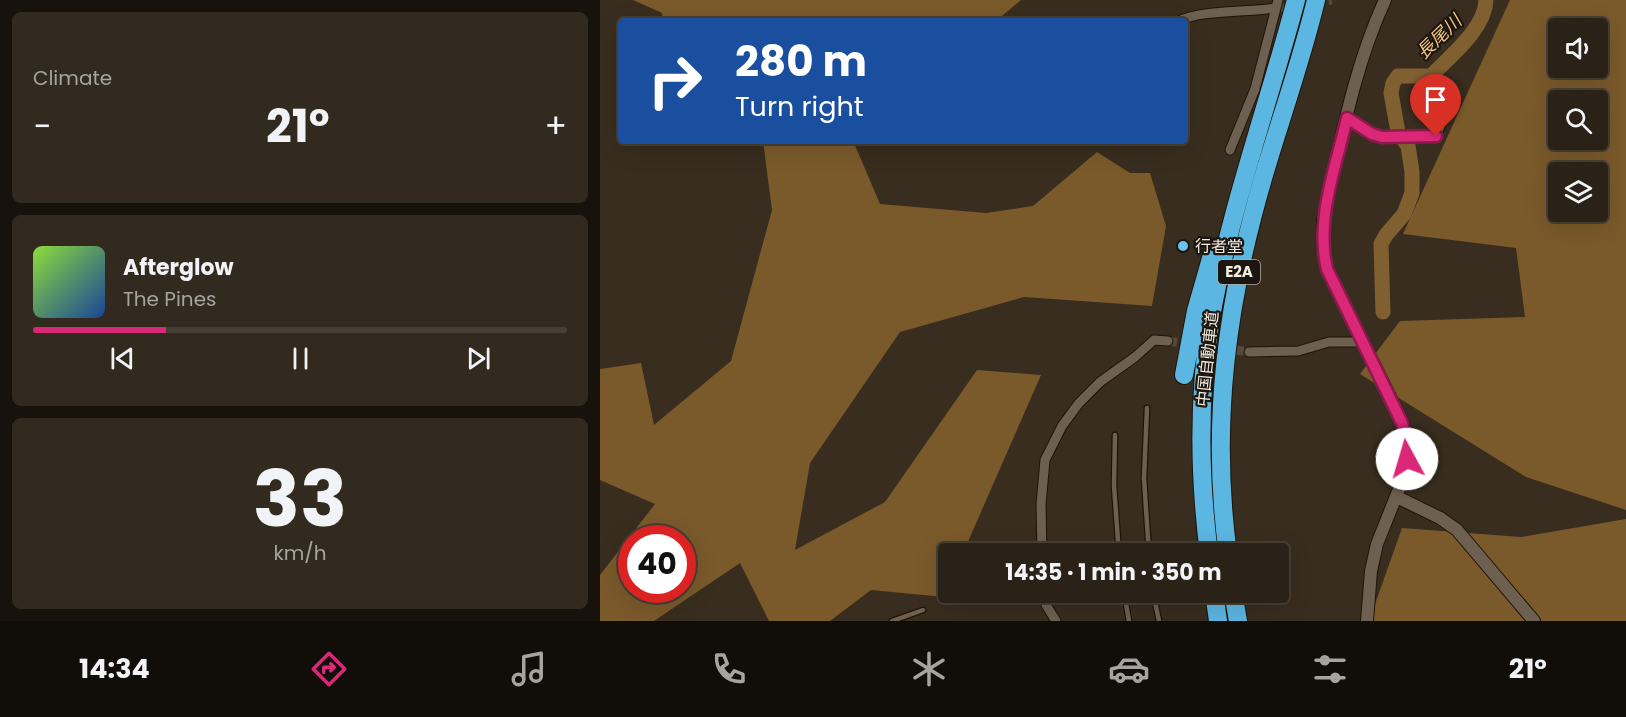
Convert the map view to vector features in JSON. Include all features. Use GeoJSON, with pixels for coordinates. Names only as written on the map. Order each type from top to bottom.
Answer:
{"type":"FeatureCollection","features":[{"type":"Feature","properties":{"kind":"highway","name":"中国自動車道"},"geometry":{"type":"LineString","coordinates":[[1208,543],[1201,450],[1202,394],[1210,320],[1224,255],[1296,0]]}},
{"type":"Feature","properties":{"kind":"highway","name":"中国自動車道"},"geometry":{"type":"LineString","coordinates":[[1226,543],[1222,505],[1220,429],[1221,393],[1230,321],[1236,285],[1256,205],[1316,0]]}},
{"type":"Feature","properties":{"kind":"highway"},"geometry":{"type":"LineString","coordinates":[[1184,375],[1204,282],[1223,221],[1258,132]]}},
{"type":"Feature","properties":{"kind":"highway"},"geometry":{"type":"LineString","coordinates":[[1216,603],[1218,621]]}},
{"type":"Feature","properties":{"kind":"highway"},"geometry":{"type":"LineString","coordinates":[[1235,603],[1238,621]]}},
{"type":"Feature","properties":{"kind":"street"},"geometry":{"type":"LineString","coordinates":[[1367,621],[1371,571],[1377,544],[1406,474],[1408,446],[1402,423],[1327,269],[1323,252],[1323,220],[1358,69],[1385,0]]}},
{"type":"Feature","properties":{"kind":"street"},"geometry":{"type":"LineString","coordinates":[[1184,18],[1276,4],[1255,89],[1230,150]]}},
{"type":"Feature","properties":{"kind":"street"},"geometry":{"type":"LineString","coordinates":[[1347,118],[1372,134],[1389,138],[1436,136],[1440,120]]}},
{"type":"Feature","properties":{"kind":"street"},"geometry":{"type":"LineString","coordinates":[[1042,543],[1041,504],[1045,460],[1062,426],[1079,403],[1100,382],[1154,340],[1168,341]]}},
{"type":"Feature","properties":{"kind":"street"},"geometry":{"type":"LineString","coordinates":[[1249,352],[1298,351],[1329,342],[1364,342]]}},
{"type":"Feature","properties":{"kind":"street"},"geometry":{"type":"LineString","coordinates":[[1396,497],[1440,518],[1457,530],[1534,621]]}},
{"type":"Feature","properties":{"kind":"street"},"geometry":{"type":"LineString","coordinates":[[1046,603],[1056,621]]}},
{"type":"Feature","properties":{"kind":"lane"},"geometry":{"type":"LineString","coordinates":[[1147,408],[1144,478],[1148,543]]}},
{"type":"Feature","properties":{"kind":"lane"},"geometry":{"type":"LineString","coordinates":[[1115,435],[1114,486],[1118,543]]}},
{"type":"Feature","properties":{"kind":"lane"},"geometry":{"type":"LineString","coordinates":[[1126,603],[1129,621]]}},
{"type":"Feature","properties":{"kind":"lane"},"geometry":{"type":"LineString","coordinates":[[1155,603],[1159,621]]}},
{"type":"Feature","properties":{"kind":"lane"},"geometry":{"type":"LineString","coordinates":[[892,621],[923,610]]}},
{"type":"Feature","properties":{"kind":"shaded area"},"geometry":{"type":"Polygon","coordinates":[[[633,0],[1021,0],[1000,18],[663,18],[662,13],[633,0]]]}},
{"type":"Feature","properties":{"kind":"shaded area"},"geometry":{"type":"Polygon","coordinates":[[[1510,0],[1626,0],[1626,510],[1526,477],[1360,374],[1400,321],[1525,317],[1516,248],[1403,234],[1510,0]]]}},
{"type":"Feature","properties":{"kind":"shaded area"},"geometry":{"type":"Polygon","coordinates":[[[763,144],[854,144],[880,204],[986,213],[1033,206],[1097,152],[1130,173],[1150,173],[1166,226],[1152,306],[1024,297],[900,332],[810,463],[795,550],[885,502],[977,370],[1041,375],[967,543],[938,543],[938,596],[871,590],[830,621],[769,621],[740,563],[696,593],[696,525],[639,525],[655,504],[600,480],[600,369],[641,363],[654,425],[731,361],[772,210],[763,144]]]}},
{"type":"Feature","properties":{"kind":"shaded area"},"geometry":{"type":"Polygon","coordinates":[[[1626,519],[1626,621],[1373,621],[1374,607],[1402,528],[1521,537],[1626,519]]]}},
{"type":"Feature","properties":{"kind":"shaded area"},"geometry":{"type":"Polygon","coordinates":[[[618,552],[618,603],[681,603],[654,621],[600,621],[600,575],[618,552]]]}},
{"type":"Feature","properties":{"kind":"waterway","name":"長尾川"},"geometry":{"type":"LineString","coordinates":[[1383,312],[1381,244],[1404,214],[1412,193],[1408,146],[1398,132],[1391,93],[1393,83],[1398,76],[1431,76],[1466,41],[1480,21],[1486,0]]}},
{"type":"Feature","properties":{"kind":"tunnel"},"geometry":{"type":"LineString","coordinates":[[1275,8],[1332,0]]}},
{"type":"Feature","properties":{"kind":"tunnel"},"geometry":{"type":"LineString","coordinates":[[1168,341],[1249,352]]}},
{"type":"Feature","properties":{"kind":"place","name":"行者堂"},"geometry":{"type":"Point","coordinates":[1183,246]}},
{"type":"Feature","properties":{"kind":"route"},"geometry":{"type":"LineString","coordinates":[[1407,459],[1408,446],[1402,423],[1327,269],[1323,252],[1323,220],[1347,118],[1372,134],[1382,137],[1436,136]]}}]}
